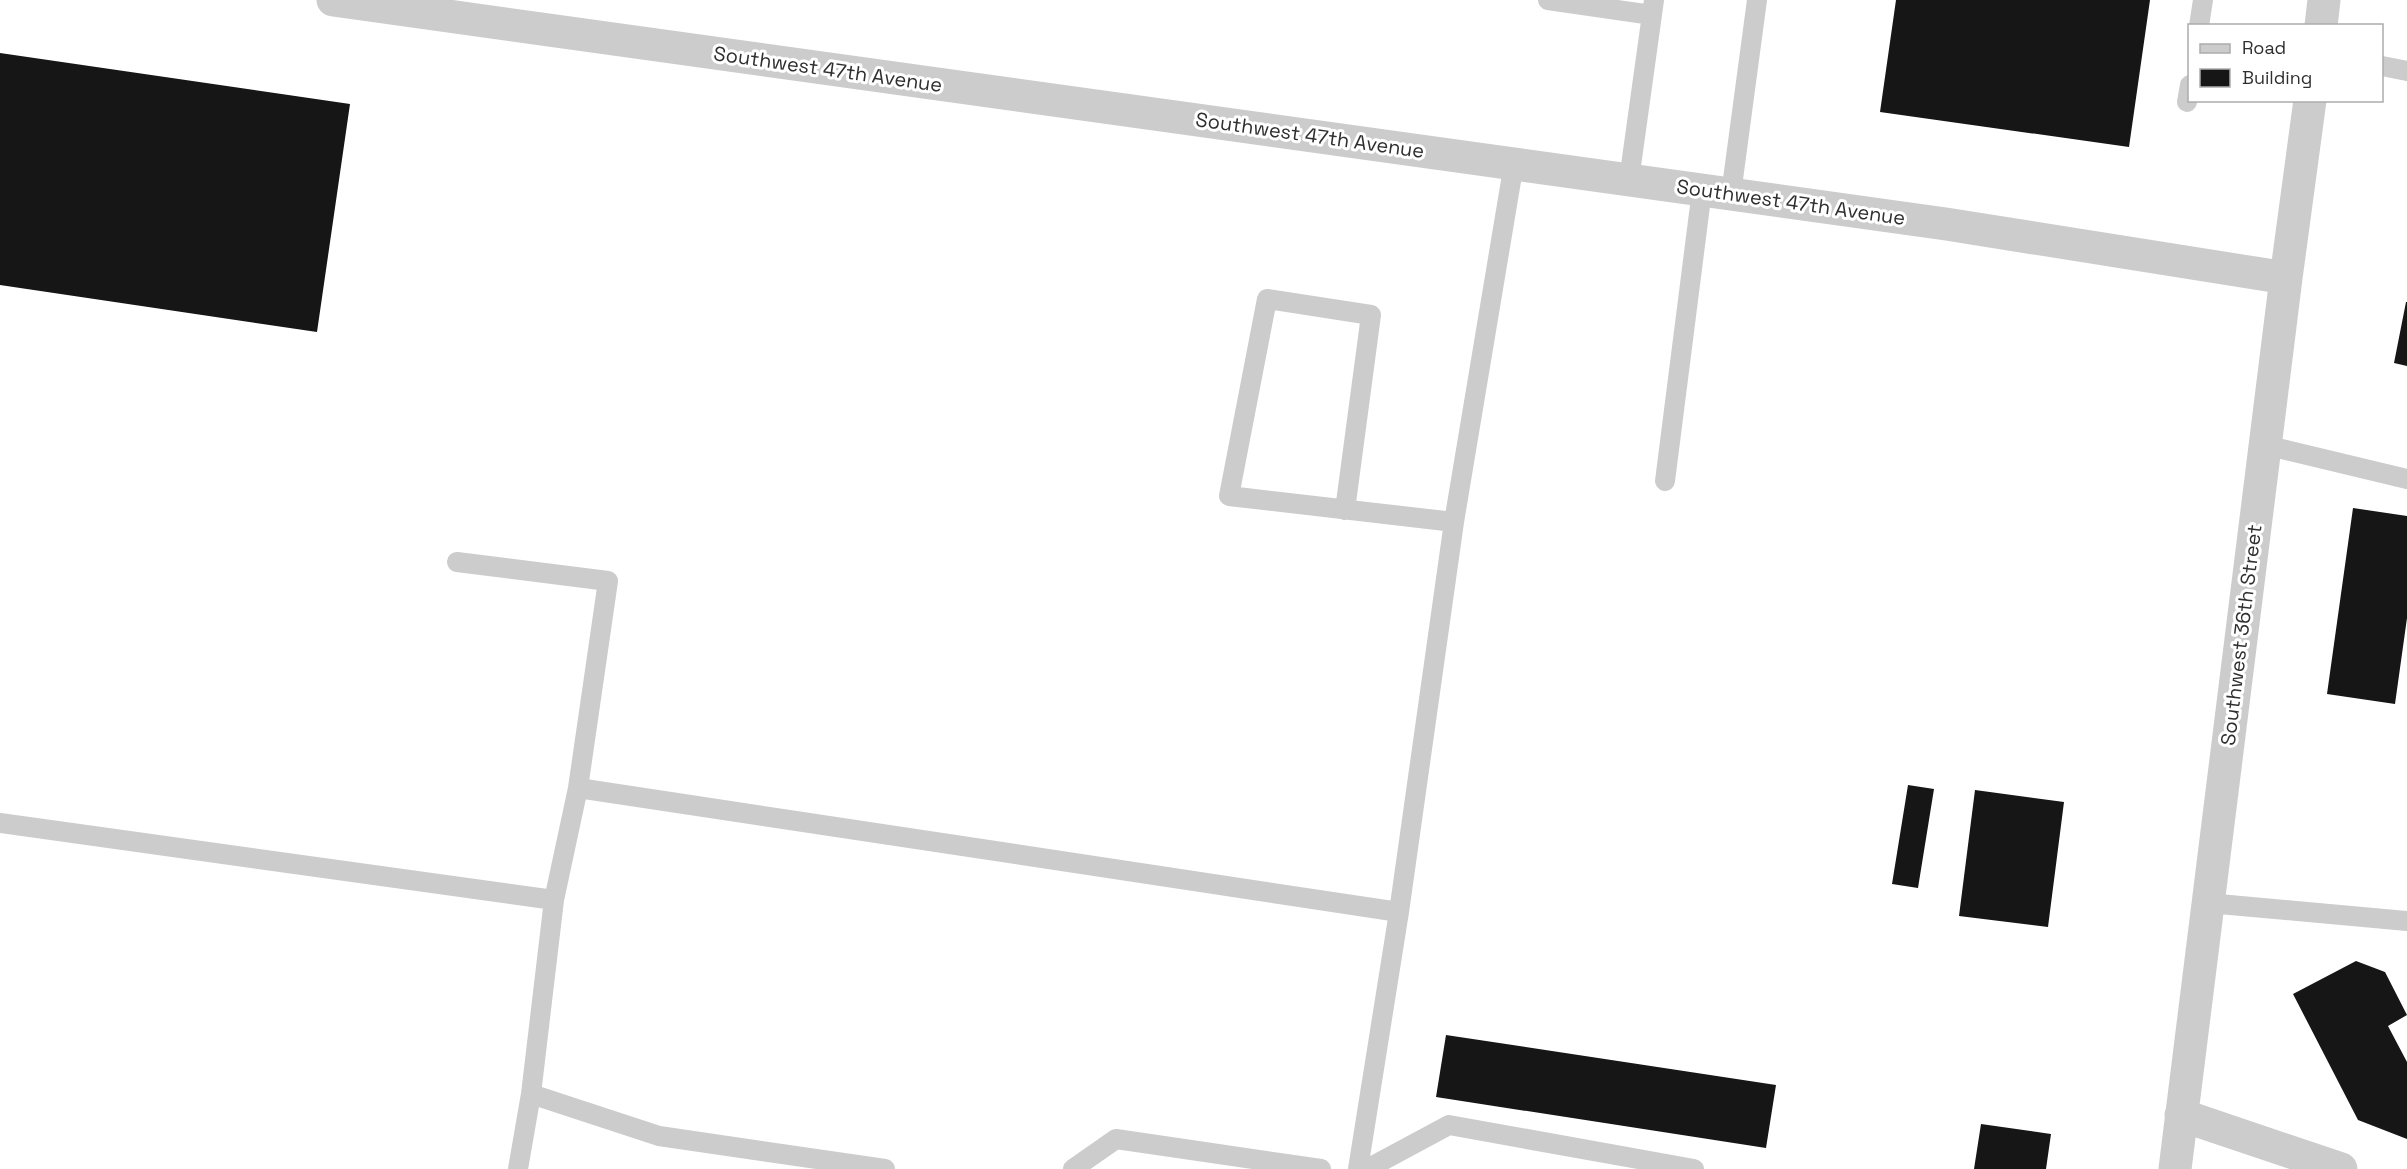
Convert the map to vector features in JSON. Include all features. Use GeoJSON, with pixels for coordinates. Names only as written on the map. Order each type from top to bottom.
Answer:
{"type":"FeatureCollection","features":[{"type":"Feature","properties":{"kind":"street","name":"Southwest 47th Avenue"},"geometry":{"type":"LineString","coordinates":[[333,0],[1946,224],[2286,278]]}},
{"type":"Feature","properties":{"kind":"street"},"geometry":{"type":"LineString","coordinates":[[2321,24],[2324,0]]}},
{"type":"Feature","properties":{"kind":"street","name":"Southwest 36th Street"},"geometry":{"type":"LineString","coordinates":[[2175,1169],[2310,102]]}},
{"type":"Feature","properties":{"kind":"street"},"geometry":{"type":"LineString","coordinates":[[2181,1115],[2341,1169]]}},
{"type":"Feature","properties":{"kind":"lane"},"geometry":{"type":"LineString","coordinates":[[1548,0],[1653,7],[1629,180]]}},
{"type":"Feature","properties":{"kind":"lane"},"geometry":{"type":"LineString","coordinates":[[1665,481],[1717,192],[1757,0]]}},
{"type":"Feature","properties":{"kind":"lane"},"geometry":{"type":"LineString","coordinates":[[2199,24],[2203,0]]}},
{"type":"Feature","properties":{"kind":"lane"},"geometry":{"type":"LineString","coordinates":[[2383,66],[2407,71]]}},
{"type":"Feature","properties":{"kind":"lane"},"geometry":{"type":"LineString","coordinates":[[1358,1169],[1399,912],[1454,522],[1514,163]]}},
{"type":"Feature","properties":{"kind":"lane"},"geometry":{"type":"LineString","coordinates":[[1345,510],[1371,315],[1267,299],[1229,496],[1345,510],[1454,522]]}},
{"type":"Feature","properties":{"kind":"lane"},"geometry":{"type":"LineString","coordinates":[[2265,445],[2407,479]]}},
{"type":"Feature","properties":{"kind":"lane"},"geometry":{"type":"LineString","coordinates":[[457,562],[609,581],[578,788],[554,900],[531,1094],[518,1169]]}},
{"type":"Feature","properties":{"kind":"lane"},"geometry":{"type":"LineString","coordinates":[[578,788],[1399,912]]}},
{"type":"Feature","properties":{"kind":"lane"},"geometry":{"type":"LineString","coordinates":[[0,823],[554,900]]}},
{"type":"Feature","properties":{"kind":"lane"},"geometry":{"type":"LineString","coordinates":[[2208,903],[2407,921]]}},
{"type":"Feature","properties":{"kind":"lane"},"geometry":{"type":"LineString","coordinates":[[531,1094],[659,1136],[885,1169]]}},
{"type":"Feature","properties":{"kind":"lane"},"geometry":{"type":"LineString","coordinates":[[1367,1169],[1449,1125],[1694,1169]]}},
{"type":"Feature","properties":{"kind":"lane"},"geometry":{"type":"LineString","coordinates":[[1073,1169],[1116,1139],[1321,1169]]}},
{"type":"Feature","properties":{"kind":"building"},"geometry":{"type":"Polygon","coordinates":[[[1896,0],[2150,0],[2129,147],[1880,112],[1896,0]]]}},
{"type":"Feature","properties":{"kind":"building"},"geometry":{"type":"Polygon","coordinates":[[[0,53],[350,104],[317,332],[0,285],[0,53]]]}},
{"type":"Feature","properties":{"kind":"building"},"geometry":{"type":"Polygon","coordinates":[[[2407,302],[2407,366],[2394,363],[2407,302]]]}},
{"type":"Feature","properties":{"kind":"building"},"geometry":{"type":"Polygon","coordinates":[[[2353,508],[2407,516],[2407,618],[2395,704],[2327,694],[2353,508]]]}},
{"type":"Feature","properties":{"kind":"building"},"geometry":{"type":"Polygon","coordinates":[[[1908,785],[1934,789],[1918,888],[1892,884],[1908,785]]]}},
{"type":"Feature","properties":{"kind":"building"},"geometry":{"type":"Polygon","coordinates":[[[1975,790],[2064,802],[2048,927],[1959,916],[1975,790]]]}},
{"type":"Feature","properties":{"kind":"building"},"geometry":{"type":"Polygon","coordinates":[[[2356,961],[2385,972],[2407,1015],[2388,1026],[2407,1062],[2407,1139],[2358,1120],[2293,994],[2356,961]]]}},
{"type":"Feature","properties":{"kind":"building"},"geometry":{"type":"Polygon","coordinates":[[[1446,1035],[1776,1085],[1766,1148],[1436,1097],[1446,1035]]]}},
{"type":"Feature","properties":{"kind":"building"},"geometry":{"type":"Polygon","coordinates":[[[1981,1124],[2051,1134],[2046,1169],[1974,1169],[1981,1124]]]}}]}
